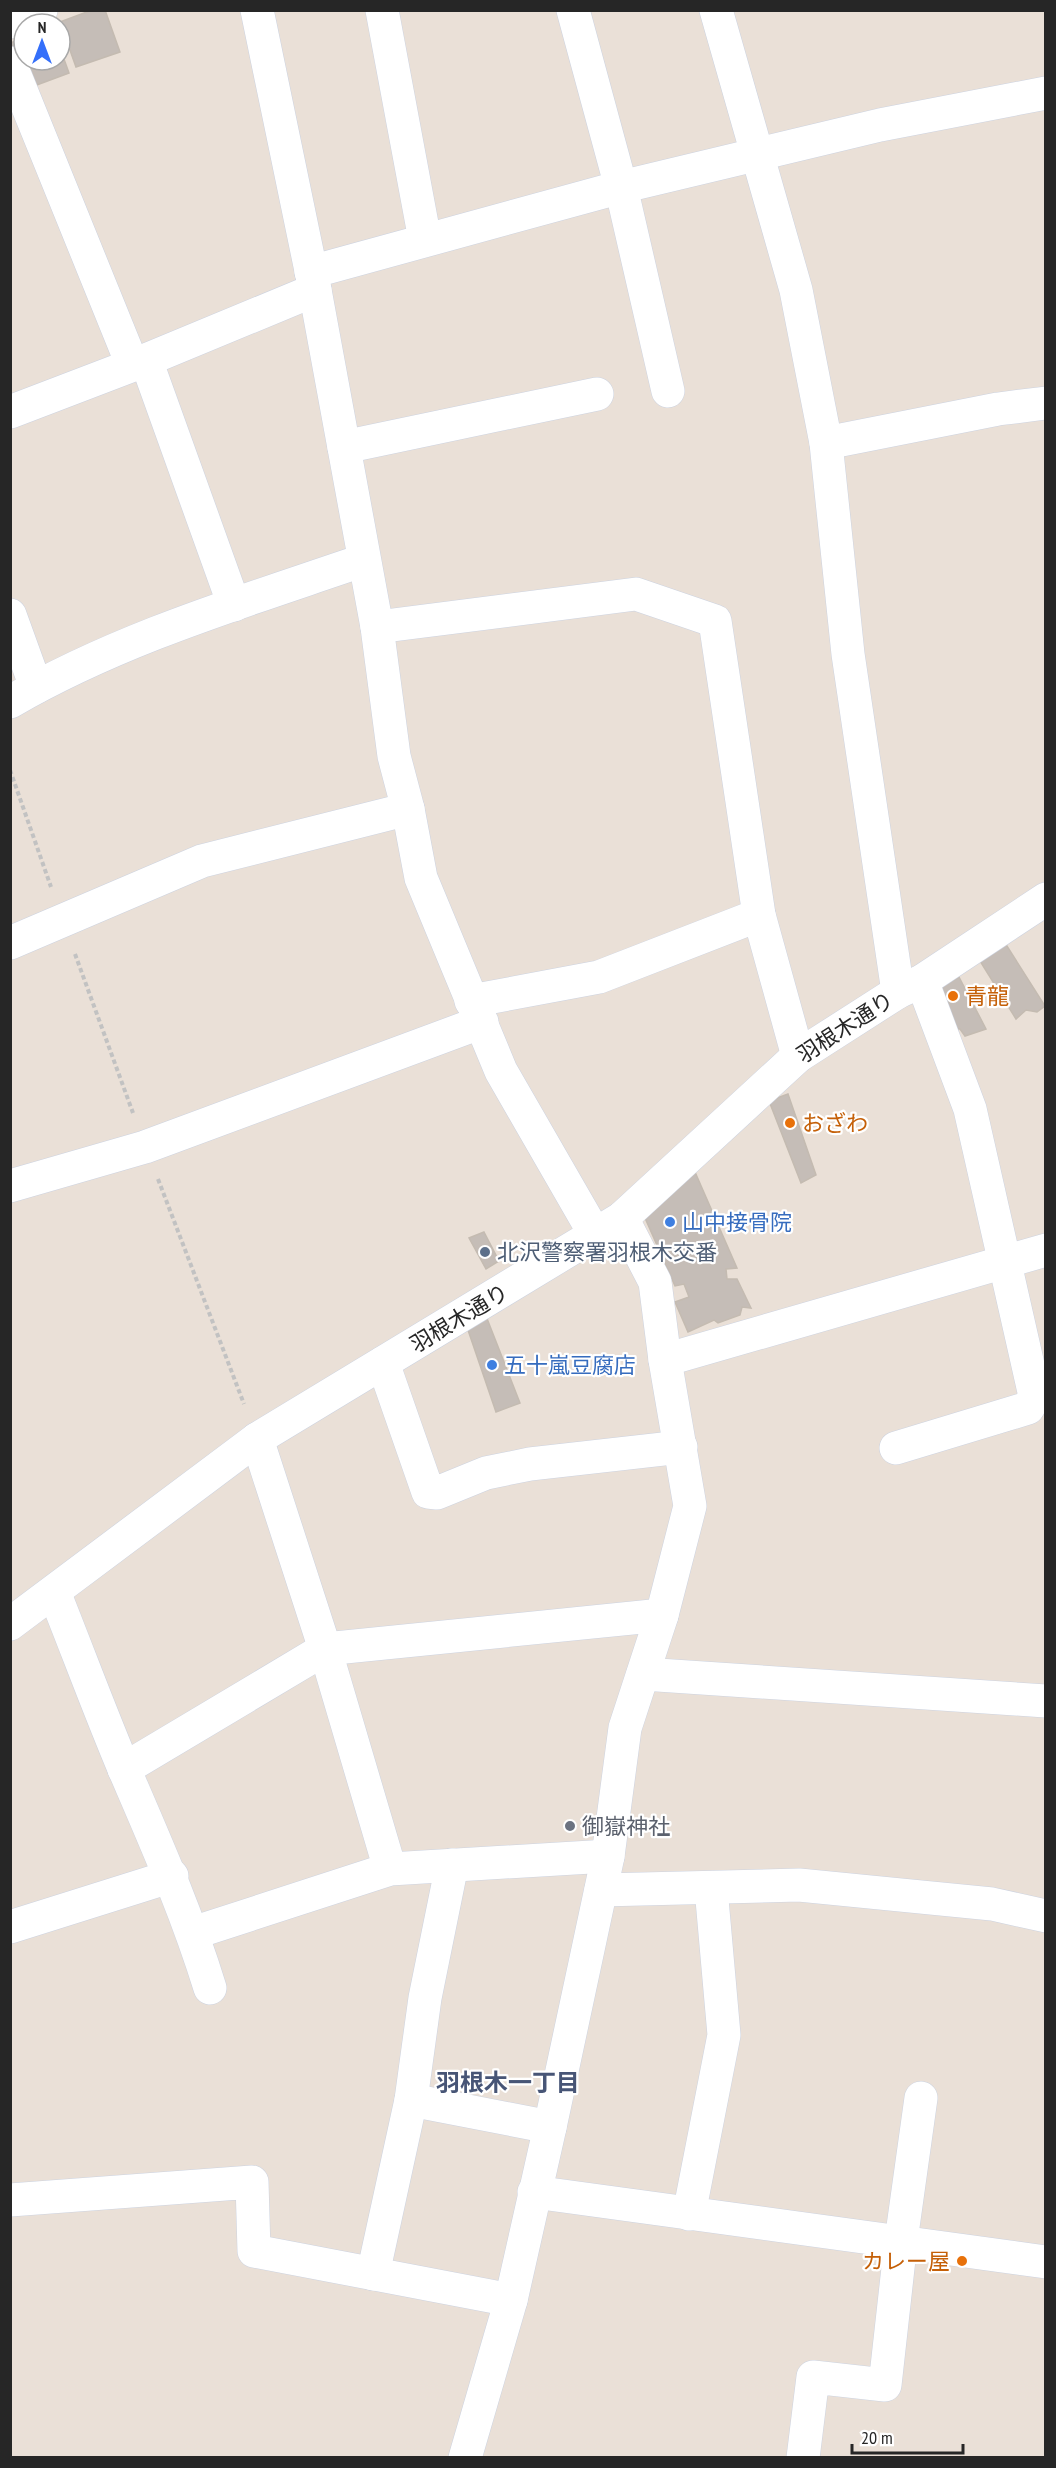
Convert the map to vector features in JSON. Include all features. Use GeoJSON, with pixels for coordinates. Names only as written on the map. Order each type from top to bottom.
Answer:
{"type":"FeatureCollection","features":[{"type":"Feature","properties":{"kind":"street"},"geometry":{"type":"LineString","coordinates":[[10,22],[41,10]]}},
{"type":"Feature","properties":{"kind":"street"},"geometry":{"type":"LineString","coordinates":[[257,10],[313,281],[377,627],[394,756],[408,809],[421,878],[501,1071],[596,1236]]}},
{"type":"Feature","properties":{"kind":"street"},"geometry":{"type":"LineString","coordinates":[[382,10],[425,240]]}},
{"type":"Feature","properties":{"kind":"street"},"geometry":{"type":"LineString","coordinates":[[573,10],[621,188],[668,391]]}},
{"type":"Feature","properties":{"kind":"street"},"geometry":{"type":"LineString","coordinates":[[716,10],[796,290],[826,442],[848,654],[910,986],[970,1109],[1035,1396],[1028,1408],[896,1448]]}},
{"type":"Feature","properties":{"kind":"street"},"geometry":{"type":"LineString","coordinates":[[10,63],[139,362],[234,605]]}},
{"type":"Feature","properties":{"kind":"street"},"geometry":{"type":"LineString","coordinates":[[10,412],[139,362],[313,281],[425,240],[621,188],[880,125],[1046,93]]}},
{"type":"Feature","properties":{"kind":"street"},"geometry":{"type":"LineString","coordinates":[[344,447],[597,394]]}},
{"type":"Feature","properties":{"kind":"street"},"geometry":{"type":"LineString","coordinates":[[826,442],[998,409],[1046,403]]}},
{"type":"Feature","properties":{"kind":"street"},"geometry":{"type":"LineString","coordinates":[[10,615],[23,694],[126,644],[364,560]]}},
{"type":"Feature","properties":{"kind":"street"},"geometry":{"type":"LineString","coordinates":[[377,627],[636,594],[715,621],[759,915],[798,1056]]}},
{"type":"Feature","properties":{"kind":"street"},"geometry":{"type":"LineString","coordinates":[[10,944],[202,861],[408,809]]}},
{"type":"Feature","properties":{"kind":"street","name":"羽根木通り"},"geometry":{"type":"LineString","coordinates":[[10,1624],[257,1439],[596,1236],[622,1218],[798,1056],[1046,899]]}},
{"type":"Feature","properties":{"kind":"street"},"geometry":{"type":"LineString","coordinates":[[10,1186],[146,1147],[476,1012],[599,977],[759,915]]}},
{"type":"Feature","properties":{"kind":"street"},"geometry":{"type":"LineString","coordinates":[[465,2457],[511,2300],[550,2127],[608,1856],[625,1728],[662,1615],[690,1506],[664,1360],[656,1282],[622,1218]]}},
{"type":"Feature","properties":{"kind":"street"},"geometry":{"type":"LineString","coordinates":[[664,1360],[1046,1250]]}},
{"type":"Feature","properties":{"kind":"street"},"geometry":{"type":"LineString","coordinates":[[383,1363],[428,1492],[437,1493],[486,1473],[530,1464],[681,1447]]}},
{"type":"Feature","properties":{"kind":"street"},"geometry":{"type":"LineString","coordinates":[[257,1439],[325,1649],[390,1869]]}},
{"type":"Feature","properties":{"kind":"street"},"geometry":{"type":"LineString","coordinates":[[54,1592],[124,1769],[172,1876],[210,1988]]}},
{"type":"Feature","properties":{"kind":"street"},"geometry":{"type":"LineString","coordinates":[[124,1769],[325,1649],[662,1615]]}},
{"type":"Feature","properties":{"kind":"street"},"geometry":{"type":"LineString","coordinates":[[643,1674],[1046,1701]]}},
{"type":"Feature","properties":{"kind":"street"},"geometry":{"type":"LineString","coordinates":[[193,1933],[390,1869],[608,1856]]}},
{"type":"Feature","properties":{"kind":"street"},"geometry":{"type":"LineString","coordinates":[[373,2274],[411,2100],[425,1998],[452,1865]]}},
{"type":"Feature","properties":{"kind":"street"},"geometry":{"type":"LineString","coordinates":[[10,1927],[172,1876]]}},
{"type":"Feature","properties":{"kind":"street"},"geometry":{"type":"LineString","coordinates":[[601,1890],[799,1885],[992,1904],[1046,1916]]}},
{"type":"Feature","properties":{"kind":"street"},"geometry":{"type":"LineString","coordinates":[[689,2214],[723,2035],[711,1888]]}},
{"type":"Feature","properties":{"kind":"street"},"geometry":{"type":"LineString","coordinates":[[803,2457],[813,2377],[885,2385],[901,2241],[921,2098]]}},
{"type":"Feature","properties":{"kind":"street"},"geometry":{"type":"LineString","coordinates":[[411,2100],[550,2127]]}},
{"type":"Feature","properties":{"kind":"street"},"geometry":{"type":"LineString","coordinates":[[10,2200],[252,2182],[254,2251],[511,2300]]}},
{"type":"Feature","properties":{"kind":"street"},"geometry":{"type":"LineString","coordinates":[[534,2192],[1046,2262]]}},
{"type":"Feature","properties":{"kind":"path"},"geometry":{"type":"LineString","coordinates":[[10,770],[146,1147],[257,1439]]}},
{"type":"Feature","properties":{"kind":"building"},"geometry":{"type":"Polygon","coordinates":[[[92,10],[105,10],[120,52],[76,67],[72,56],[72,18],[92,10]]]}},
{"type":"Feature","properties":{"kind":"building"},"geometry":{"type":"Polygon","coordinates":[[[20,72],[69,72],[69,73],[26,89],[20,72]]]}},
{"type":"Feature","properties":{"kind":"building"},"geometry":{"type":"Polygon","coordinates":[[[1005,943],[1045,1006],[1037,1012],[1026,1010],[1016,1019],[980,961],[1005,943]]]}},
{"type":"Feature","properties":{"kind":"building"},"geometry":{"type":"Polygon","coordinates":[[[959,977],[986,1029],[965,1036],[960,1029],[953,1029],[940,987],[959,977]]]}},
{"type":"Feature","properties":{"kind":"building"},"geometry":{"type":"Polygon","coordinates":[[[788,1094],[816,1175],[801,1183],[769,1101],[788,1094]]]}},
{"type":"Feature","properties":{"kind":"building"},"geometry":{"type":"Polygon","coordinates":[[[695,1172],[737,1268],[726,1269],[727,1279],[737,1279],[751,1308],[742,1307],[740,1315],[718,1323],[714,1320],[688,1332],[675,1302],[689,1297],[684,1284],[675,1286],[645,1218],[695,1172]]]}},
{"type":"Feature","properties":{"kind":"building"},"geometry":{"type":"Polygon","coordinates":[[[484,1232],[499,1261],[486,1269],[469,1238],[484,1232]]]}},
{"type":"Feature","properties":{"kind":"building"},"geometry":{"type":"Polygon","coordinates":[[[486,1316],[520,1403],[496,1412],[467,1327],[486,1316]]]}},
{"type":"Feature","properties":{"kind":"place","name":"青龍"},"geometry":{"type":"Point","coordinates":[953,996]}},
{"type":"Feature","properties":{"kind":"place","name":"おざわ"},"geometry":{"type":"Point","coordinates":[790,1123]}},
{"type":"Feature","properties":{"kind":"place","name":"山中接骨院"},"geometry":{"type":"Point","coordinates":[670,1222]}},
{"type":"Feature","properties":{"kind":"place","name":"北沢警察署羽根木交番"},"geometry":{"type":"Point","coordinates":[485,1252]}},
{"type":"Feature","properties":{"kind":"place","name":"五十嵐豆腐店"},"geometry":{"type":"Point","coordinates":[492,1365]}},
{"type":"Feature","properties":{"kind":"place","name":"御嶽神社"},"geometry":{"type":"Point","coordinates":[570,1826]}},
{"type":"Feature","properties":{"kind":"place","name":"カレー屋"},"geometry":{"type":"Point","coordinates":[962,2261]}},
{"type":"Feature","properties":{"kind":"district","name":"羽根木一丁目"},"geometry":{"type":"Point","coordinates":[508,2082]}}]}
